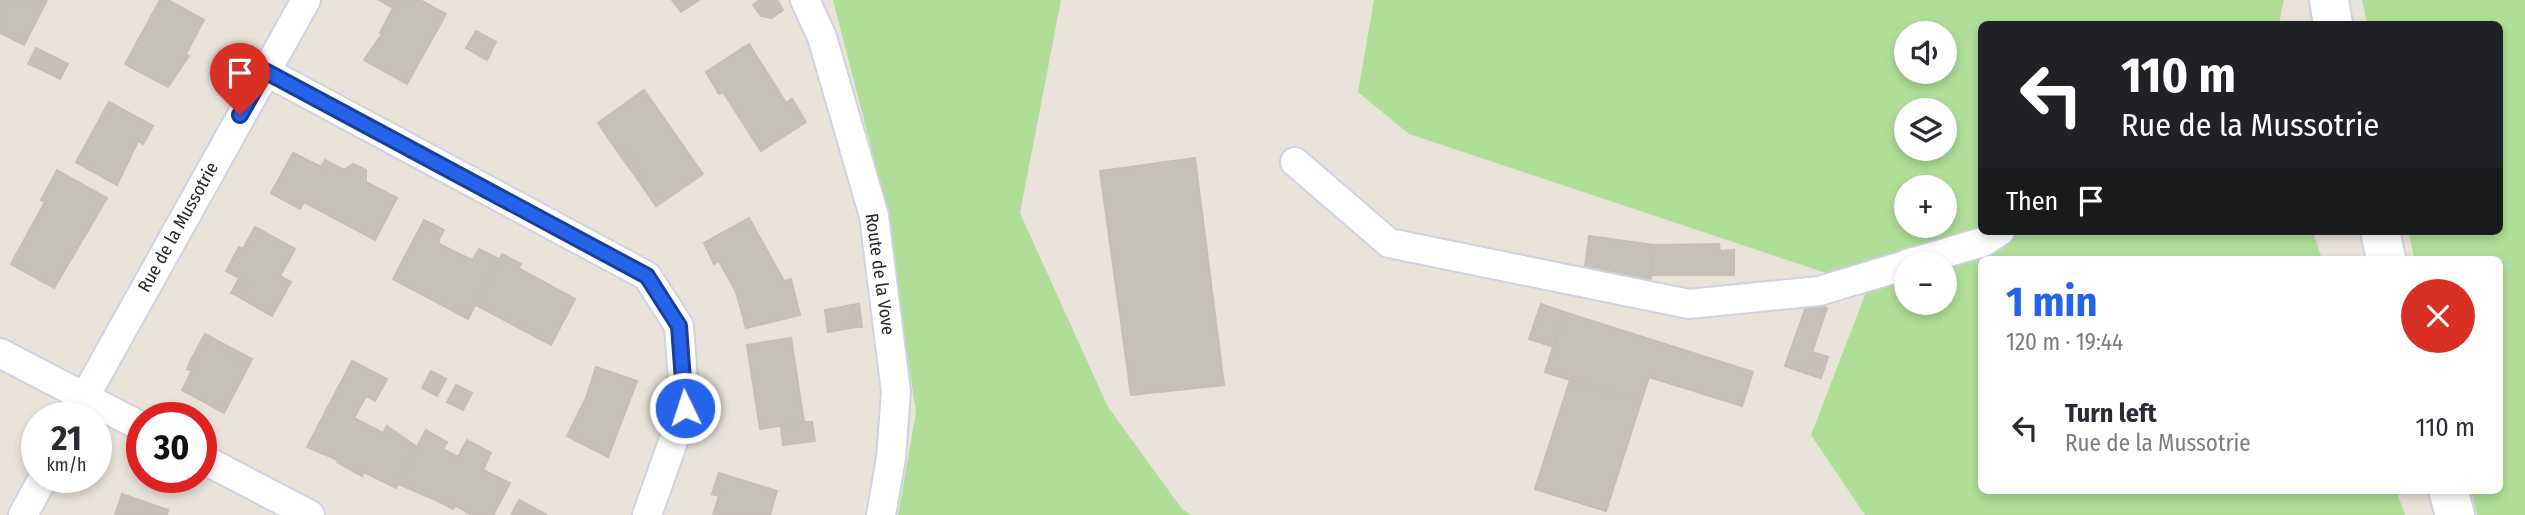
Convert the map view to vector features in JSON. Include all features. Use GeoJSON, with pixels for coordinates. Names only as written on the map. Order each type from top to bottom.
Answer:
{"type":"FeatureCollection","features":[{"type":"Feature","properties":{"kind":"street","name":"Rue de la Mussotrie"},"geometry":{"type":"LineString","coordinates":[[83,402],[306,0]]}},
{"type":"Feature","properties":{"kind":"street","name":"Route de la Vove"},"geometry":{"type":"LineString","coordinates":[[804,0],[822,37],[874,216],[896,392],[891,458],[881,515]]}},
{"type":"Feature","properties":{"kind":"street"},"geometry":{"type":"LineString","coordinates":[[2329,0],[2332,21]]}},
{"type":"Feature","properties":{"kind":"street"},"geometry":{"type":"LineString","coordinates":[[265,71],[647,276],[679,326],[685,408],[647,515]]}},
{"type":"Feature","properties":{"kind":"street"},"geometry":{"type":"LineString","coordinates":[[1295,162],[1389,243],[1689,304],[1819,291],[1894,269]]}},
{"type":"Feature","properties":{"kind":"street"},"geometry":{"type":"LineString","coordinates":[[1950,252],[1983,242],[1994,235]]}},
{"type":"Feature","properties":{"kind":"street"},"geometry":{"type":"LineString","coordinates":[[2381,235],[2385,256]]}},
{"type":"Feature","properties":{"kind":"street"},"geometry":{"type":"LineString","coordinates":[[0,353],[73,402]]}},
{"type":"Feature","properties":{"kind":"street"},"geometry":{"type":"LineString","coordinates":[[217,466],[310,515]]}},
{"type":"Feature","properties":{"kind":"street"},"geometry":{"type":"LineString","coordinates":[[23,515],[35,493]]}},
{"type":"Feature","properties":{"kind":"street"},"geometry":{"type":"LineString","coordinates":[[2449,494],[2455,515]]}},
{"type":"Feature","properties":{"kind":"green space"},"geometry":{"type":"Polygon","coordinates":[[[833,0],[1061,0],[1020,213],[1108,407],[1182,509],[1191,515],[898,515],[916,412],[881,186],[833,0]]]}},
{"type":"Feature","properties":{"kind":"green space"},"geometry":{"type":"Polygon","coordinates":[[[1374,0],[2284,0],[2280,21],[1978,21],[1978,235],[2314,235],[2321,256],[1978,256],[1978,494],[2397,494],[2405,515],[1865,515],[1811,435],[1868,287],[1409,134],[1358,92],[1374,0]]]}},
{"type":"Feature","properties":{"kind":"green space"},"geometry":{"type":"Polygon","coordinates":[[[2362,0],[2525,0],[2525,515],[2477,515],[2472,494],[2503,494],[2503,256],[2413,256],[2410,235],[2503,235],[2503,21],[2366,21],[2362,0]]]}},
{"type":"Feature","properties":{"kind":"building"},"geometry":{"type":"Polygon","coordinates":[[[0,0],[47,0],[24,45],[0,33],[0,0]]]}},
{"type":"Feature","properties":{"kind":"building"},"geometry":{"type":"Polygon","coordinates":[[[160,0],[168,0],[204,20],[186,54],[189,56],[168,87],[125,64],[160,0]]]}},
{"type":"Feature","properties":{"kind":"building"},"geometry":{"type":"Polygon","coordinates":[[[379,0],[420,0],[446,14],[407,84],[364,60],[382,34],[380,33],[393,8],[379,0]]]}},
{"type":"Feature","properties":{"kind":"building"},"geometry":{"type":"Polygon","coordinates":[[[672,0],[699,0],[681,12],[672,0]]]}},
{"type":"Feature","properties":{"kind":"building"},"geometry":{"type":"Polygon","coordinates":[[[760,0],[777,0],[783,10],[772,18],[761,16],[753,5],[760,0]]]}},
{"type":"Feature","properties":{"kind":"building"},"geometry":{"type":"Polygon","coordinates":[[[476,31],[496,42],[487,60],[466,48],[476,31]]]}},
{"type":"Feature","properties":{"kind":"building"},"geometry":{"type":"Polygon","coordinates":[[[749,44],[786,103],[792,99],[806,122],[761,151],[723,92],[719,94],[706,72],[749,44]]]}},
{"type":"Feature","properties":{"kind":"building"},"geometry":{"type":"Polygon","coordinates":[[[36,48],[46,53],[38,68],[28,64],[36,48]]]}},
{"type":"Feature","properties":{"kind":"building"},"geometry":{"type":"Polygon","coordinates":[[[46,53],[68,64],[60,79],[38,68],[46,53]]]}},
{"type":"Feature","properties":{"kind":"building"},"geometry":{"type":"Polygon","coordinates":[[[644,90],[703,174],[656,206],[636,177],[641,173],[625,151],[620,155],[598,123],[644,90]]]}},
{"type":"Feature","properties":{"kind":"building"},"geometry":{"type":"Polygon","coordinates":[[[109,102],[153,126],[143,144],[138,141],[117,185],[76,162],[109,102]]]}},
{"type":"Feature","properties":{"kind":"building"},"geometry":{"type":"Polygon","coordinates":[[[625,151],[641,173],[636,177],[620,155],[625,151]]]}},
{"type":"Feature","properties":{"kind":"building"},"geometry":{"type":"Polygon","coordinates":[[[293,153],[321,167],[325,160],[344,170],[353,164],[366,170],[366,182],[397,198],[375,240],[304,202],[300,209],[271,193],[293,153]]]}},
{"type":"Feature","properties":{"kind":"building"},"geometry":{"type":"Polygon","coordinates":[[[1195,158],[1224,385],[1131,395],[1100,171],[1195,158]]]}},
{"type":"Feature","properties":{"kind":"building"},"geometry":{"type":"Polygon","coordinates":[[[57,170],[107,198],[54,288],[11,264],[45,202],[41,200],[57,170]]]}},
{"type":"Feature","properties":{"kind":"building"},"geometry":{"type":"Polygon","coordinates":[[[749,218],[784,281],[791,279],[800,315],[746,328],[736,292],[719,261],[714,264],[704,243],[749,218]]]}},
{"type":"Feature","properties":{"kind":"building"},"geometry":{"type":"Polygon","coordinates":[[[424,220],[444,230],[438,241],[441,245],[472,260],[479,249],[499,259],[468,319],[393,279],[424,220]]]}},
{"type":"Feature","properties":{"kind":"building"},"geometry":{"type":"Polygon","coordinates":[[[255,227],[295,249],[280,276],[291,282],[272,316],[241,298],[249,283],[226,271],[233,258],[239,256],[255,227]]]}},
{"type":"Feature","properties":{"kind":"building"},"geometry":{"type":"Polygon","coordinates":[[[1589,236],[1655,245],[1650,284],[1584,275],[1589,236]]]}},
{"type":"Feature","properties":{"kind":"building"},"geometry":{"type":"Polygon","coordinates":[[[1719,244],[1720,251],[1734,250],[1734,275],[1650,275],[1655,245],[1719,244]]]}},
{"type":"Feature","properties":{"kind":"building"},"geometry":{"type":"Polygon","coordinates":[[[239,247],[243,249],[239,256],[233,258],[239,247]]]}},
{"type":"Feature","properties":{"kind":"building"},"geometry":{"type":"Polygon","coordinates":[[[502,254],[521,264],[518,268],[575,299],[551,345],[476,305],[502,254]]]}},
{"type":"Feature","properties":{"kind":"building"},"geometry":{"type":"Polygon","coordinates":[[[239,278],[249,283],[241,298],[231,293],[239,278]]]}},
{"type":"Feature","properties":{"kind":"building"},"geometry":{"type":"Polygon","coordinates":[[[1808,301],[1827,308],[1805,373],[1785,366],[1808,301]]]}},
{"type":"Feature","properties":{"kind":"building"},"geometry":{"type":"Polygon","coordinates":[[[859,304],[862,327],[856,327],[852,305],[859,304]]]}},
{"type":"Feature","properties":{"kind":"building"},"geometry":{"type":"Polygon","coordinates":[[[1541,304],[1564,312],[1554,347],[1529,339],[1541,304]]]}},
{"type":"Feature","properties":{"kind":"building"},"geometry":{"type":"Polygon","coordinates":[[[852,305],[856,327],[828,332],[825,310],[852,305]]]}},
{"type":"Feature","properties":{"kind":"building"},"geometry":{"type":"Polygon","coordinates":[[[1564,312],[1753,372],[1742,406],[1649,377],[1641,402],[1545,372],[1564,312]]]}},
{"type":"Feature","properties":{"kind":"building"},"geometry":{"type":"Polygon","coordinates":[[[205,334],[229,347],[230,355],[249,365],[224,413],[217,409],[217,402],[204,402],[182,390],[197,361],[192,358],[205,334]]]}},
{"type":"Feature","properties":{"kind":"building"},"geometry":{"type":"Polygon","coordinates":[[[791,338],[804,422],[760,429],[747,345],[791,338]]]}},
{"type":"Feature","properties":{"kind":"building"},"geometry":{"type":"Polygon","coordinates":[[[229,347],[252,359],[249,365],[230,355],[229,347]]]}},
{"type":"Feature","properties":{"kind":"building"},"geometry":{"type":"Polygon","coordinates":[[[1812,352],[1828,357],[1821,378],[1805,373],[1812,352]]]}},
{"type":"Feature","properties":{"kind":"building"},"geometry":{"type":"Polygon","coordinates":[[[192,358],[197,361],[192,371],[187,369],[192,358]]]}},
{"type":"Feature","properties":{"kind":"building"},"geometry":{"type":"Polygon","coordinates":[[[352,361],[387,379],[375,401],[366,396],[354,418],[383,433],[387,426],[417,447],[396,488],[364,472],[362,476],[337,462],[338,460],[307,447],[352,361]]]}},
{"type":"Feature","properties":{"kind":"building"},"geometry":{"type":"Polygon","coordinates":[[[596,367],[637,381],[608,457],[567,436],[586,398],[596,367]]]}},
{"type":"Feature","properties":{"kind":"building"},"geometry":{"type":"Polygon","coordinates":[[[431,371],[446,379],[437,396],[422,388],[431,371]]]}},
{"type":"Feature","properties":{"kind":"building"},"geometry":{"type":"Polygon","coordinates":[[[1570,380],[1641,402],[1606,511],[1535,489],[1570,380]]]}},
{"type":"Feature","properties":{"kind":"building"},"geometry":{"type":"Polygon","coordinates":[[[456,385],[472,393],[463,410],[447,402],[456,385]]]}},
{"type":"Feature","properties":{"kind":"building"},"geometry":{"type":"Polygon","coordinates":[[[812,422],[815,441],[783,445],[781,426],[812,422]]]}},
{"type":"Feature","properties":{"kind":"building"},"geometry":{"type":"Polygon","coordinates":[[[426,430],[447,442],[443,449],[458,457],[467,440],[491,453],[483,470],[510,483],[493,515],[472,515],[442,498],[440,502],[398,484],[426,430]]]}},
{"type":"Feature","properties":{"kind":"building"},"geometry":{"type":"Polygon","coordinates":[[[719,473],[777,491],[770,515],[713,515],[719,496],[712,494],[719,473]]]}},
{"type":"Feature","properties":{"kind":"building"},"geometry":{"type":"Polygon","coordinates":[[[122,494],[168,510],[167,515],[115,515],[122,494]]]}},
{"type":"Feature","properties":{"kind":"building"},"geometry":{"type":"Polygon","coordinates":[[[442,498],[455,505],[453,509],[440,502],[442,498]]]}},
{"type":"Feature","properties":{"kind":"building"},"geometry":{"type":"Polygon","coordinates":[[[519,500],[547,515],[511,515],[519,500]]]}},
{"type":"Feature","properties":{"kind":"route"},"geometry":{"type":"LineString","coordinates":[[240,115],[265,71],[647,276],[679,326],[685,408]]}}]}
